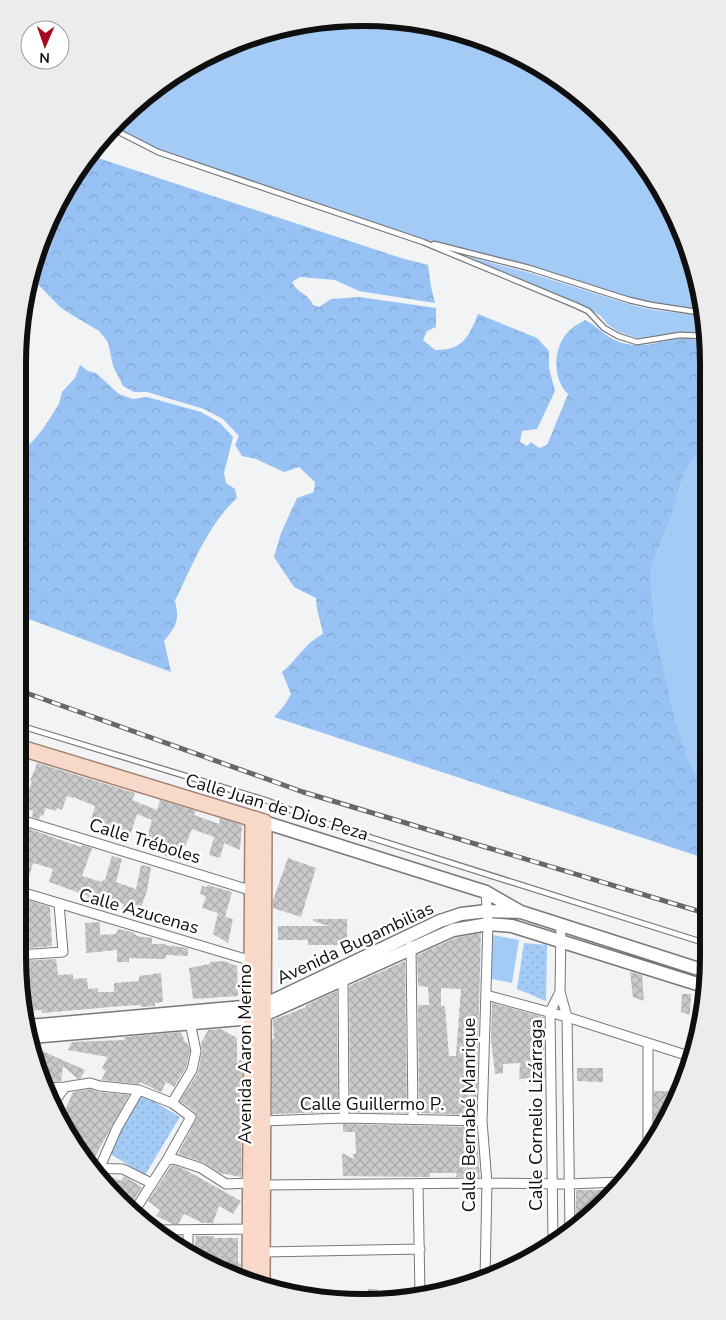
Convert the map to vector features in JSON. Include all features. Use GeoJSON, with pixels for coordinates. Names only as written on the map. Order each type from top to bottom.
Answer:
{"type":"FeatureCollection","features":[{"type":"Feature","properties":{"kind":"main road","name":"Calle Juan de Dios Peza"},"geometry":{"type":"LineString","coordinates":[[26,749],[486,892],[521,912],[699,969]]}},
{"type":"Feature","properties":{"kind":"main road","name":"Avenida Aaron Merino"},"geometry":{"type":"LineString","coordinates":[[251,1274],[257,1229],[259,821]]}},
{"type":"Feature","properties":{"kind":"main road","name":"Avenida Aaron Merino"},"geometry":{"type":"LineString","coordinates":[[257,1184],[263,1121],[258,1011],[252,961],[258,892]]}},
{"type":"Feature","properties":{"kind":"main road","name":"Calle Juan de Dios Peza"},"geometry":{"type":"LineString","coordinates":[[487,918],[521,912]]}},
{"type":"Feature","properties":{"kind":"main road"},"geometry":{"type":"LineString","coordinates":[[487,918],[699,983]]}},
{"type":"Feature","properties":{"kind":"main road","name":"Avenida Bugambilias"},"geometry":{"type":"LineString","coordinates":[[34,1026],[258,1011],[411,941],[453,930],[487,918]]}},
{"type":"Feature","properties":{"kind":"main road","name":"Avenida Bugambilias"},"geometry":{"type":"LineString","coordinates":[[36,1037],[190,1024],[258,1011],[343,979],[411,941]]}},
{"type":"Feature","properties":{"kind":"main road","name":"Avenida Aaron Merino"},"geometry":{"type":"LineString","coordinates":[[257,1229],[262,1252],[262,1278]]}},
{"type":"Feature","properties":{"kind":"street","name":"Calle Tréboles"},"geometry":{"type":"LineString","coordinates":[[26,821],[258,892]]}},
{"type":"Feature","properties":{"kind":"street","name":"Calle Bernabé Manrique"},"geometry":{"type":"LineString","coordinates":[[485,1271],[487,1183],[482,1121],[486,994],[486,892]]}},
{"type":"Feature","properties":{"kind":"street","name":"Calle Azucenas"},"geometry":{"type":"LineString","coordinates":[[26,894],[252,961]]}},
{"type":"Feature","properties":{"kind":"street"},"geometry":{"type":"LineString","coordinates":[[26,954],[63,952],[59,904]]}},
{"type":"Feature","properties":{"kind":"street","name":"Calle Cornelio Lizárraga"},"geometry":{"type":"LineString","coordinates":[[561,925],[560,992],[567,1017],[570,1222]]}},
{"type":"Feature","properties":{"kind":"street"},"geometry":{"type":"LineString","coordinates":[[411,941],[413,1118]]}},
{"type":"Feature","properties":{"kind":"street"},"geometry":{"type":"LineString","coordinates":[[343,979],[344,1118]]}},
{"type":"Feature","properties":{"kind":"street","name":"Calle Cornelio Lizárraga"},"geometry":{"type":"LineString","coordinates":[[553,1235],[550,1012],[560,992]]}},
{"type":"Feature","properties":{"kind":"street"},"geometry":{"type":"LineString","coordinates":[[486,994],[567,1017],[685,1055]]}},
{"type":"Feature","properties":{"kind":"street"},"geometry":{"type":"LineString","coordinates":[[172,1103],[192,1070],[196,1052],[190,1024]]}},
{"type":"Feature","properties":{"kind":"street"},"geometry":{"type":"LineString","coordinates":[[648,1044],[648,1136]]}},
{"type":"Feature","properties":{"kind":"street"},"geometry":{"type":"LineString","coordinates":[[53,1088],[90,1083],[100,1086],[139,1090],[172,1103],[191,1117],[167,1160],[137,1206]]}},
{"type":"Feature","properties":{"kind":"street"},"geometry":{"type":"LineString","coordinates":[[57,1097],[64,1087]]}},
{"type":"Feature","properties":{"kind":"street"},"geometry":{"type":"LineString","coordinates":[[100,1167],[118,1128],[139,1090]]}},
{"type":"Feature","properties":{"kind":"street","name":"Calle Guillermo P."},"geometry":{"type":"LineString","coordinates":[[263,1121],[413,1118],[482,1121]]}},
{"type":"Feature","properties":{"kind":"street"},"geometry":{"type":"LineString","coordinates":[[167,1160],[174,1160],[201,1168],[226,1184],[570,1184],[613,1182]]}},
{"type":"Feature","properties":{"kind":"street"},"geometry":{"type":"LineString","coordinates":[[100,1167],[123,1169],[151,1183]]}},
{"type":"Feature","properties":{"kind":"street"},"geometry":{"type":"LineString","coordinates":[[418,1184],[420,1289]]}},
{"type":"Feature","properties":{"kind":"street"},"geometry":{"type":"LineString","coordinates":[[167,1230],[257,1229]]}},
{"type":"Feature","properties":{"kind":"street"},"geometry":{"type":"LineString","coordinates":[[188,1231],[188,1245]]}},
{"type":"Feature","properties":{"kind":"street"},"geometry":{"type":"LineString","coordinates":[[262,1252],[420,1249]]}},
{"type":"Feature","properties":{"kind":"lane"},"geometry":{"type":"LineString","coordinates":[[119,132],[158,152],[423,242],[588,311],[604,328],[618,336],[637,342],[680,335],[699,336]]}},
{"type":"Feature","properties":{"kind":"lane"},"geometry":{"type":"LineString","coordinates":[[423,242],[529,268],[651,306],[696,312]]}},
{"type":"Feature","properties":{"kind":"lane"},"geometry":{"type":"LineString","coordinates":[[26,728],[268,801],[303,816],[700,941]]}},
{"type":"Feature","properties":{"kind":"shaded area"},"geometry":{"type":"Polygon","coordinates":[[[363,26],[407,29],[471,44],[512,61],[550,83],[585,110],[616,141],[643,176],[665,214],[682,255],[695,309],[655,305],[531,267],[415,237],[168,154],[120,131],[141,110],[176,83],[214,61],[255,44],[319,29],[363,26]]]}},
{"type":"Feature","properties":{"kind":"shaded area"},"geometry":{"type":"Polygon","coordinates":[[[458,254],[530,273],[635,306],[696,315],[698,333],[680,332],[637,338],[619,332],[607,324],[601,316],[576,302],[458,254]]]}},
{"type":"Feature","properties":{"kind":"shaded area"},"geometry":{"type":"Polygon","coordinates":[[[700,451],[700,782],[687,757],[676,721],[654,628],[651,567],[669,523],[685,472],[700,451]]]}},
{"type":"Feature","properties":{"kind":"shaded area"},"geometry":{"type":"Polygon","coordinates":[[[493,935],[519,940],[512,983],[487,978],[493,935]]]}},
{"type":"Feature","properties":{"kind":"shaded area"},"geometry":{"type":"Polygon","coordinates":[[[524,943],[547,945],[546,1001],[517,989],[524,943]]]}},
{"type":"Feature","properties":{"kind":"shaded area"},"geometry":{"type":"Polygon","coordinates":[[[142,1094],[180,1117],[145,1175],[109,1153],[142,1094]]]}},
{"type":"Feature","properties":{"kind":"green space"},"geometry":{"type":"Polygon","coordinates":[[[96,157],[401,258],[428,265],[435,303],[359,291],[335,280],[300,277],[292,282],[313,305],[319,307],[331,299],[359,297],[436,308],[436,327],[427,331],[423,340],[435,350],[452,348],[463,341],[471,330],[478,314],[537,338],[549,351],[549,368],[555,391],[537,429],[522,431],[520,442],[527,446],[531,442],[539,448],[547,445],[568,394],[559,379],[556,361],[565,335],[576,325],[585,320],[613,339],[633,345],[685,338],[699,338],[700,451],[685,472],[669,523],[651,567],[654,628],[676,721],[687,757],[700,782],[700,857],[274,717],[284,706],[291,694],[282,672],[311,642],[323,634],[316,598],[294,587],[274,557],[281,533],[297,498],[314,492],[315,482],[299,467],[284,472],[256,459],[242,456],[235,445],[239,436],[223,419],[204,409],[147,392],[134,392],[123,386],[113,366],[108,342],[99,331],[60,307],[36,283],[38,276],[44,255],[61,214],[71,195],[96,157]]]}},
{"type":"Feature","properties":{"kind":"green space"},"geometry":{"type":"Polygon","coordinates":[[[80,365],[88,371],[96,373],[119,394],[133,399],[147,397],[201,412],[220,423],[233,437],[224,473],[226,483],[235,489],[237,498],[227,508],[209,533],[175,601],[176,623],[164,641],[171,672],[26,618],[26,447],[43,429],[59,404],[62,392],[75,378],[80,365]]]}},
{"type":"Feature","properties":{"kind":"building"},"geometry":{"type":"Polygon","coordinates":[[[37,763],[135,793],[132,800],[157,810],[160,800],[196,811],[194,815],[219,824],[220,818],[242,825],[240,850],[224,843],[220,858],[209,855],[214,837],[192,829],[182,854],[177,854],[175,859],[158,853],[159,850],[145,846],[152,820],[137,814],[129,839],[100,831],[103,821],[91,819],[95,806],[67,796],[62,810],[57,808],[56,811],[46,808],[43,816],[41,815],[39,819],[32,817],[33,811],[26,809],[26,797],[32,781],[30,781],[37,763]]]}},
{"type":"Feature","properties":{"kind":"building"},"geometry":{"type":"Polygon","coordinates":[[[26,828],[81,847],[82,845],[92,848],[82,876],[102,882],[103,879],[105,880],[112,856],[122,859],[116,882],[136,889],[141,865],[151,867],[147,891],[138,916],[121,911],[124,904],[98,896],[96,901],[87,898],[88,896],[49,882],[53,869],[33,863],[29,877],[26,876],[26,828]]]}},
{"type":"Feature","properties":{"kind":"building"},"geometry":{"type":"Polygon","coordinates":[[[288,858],[316,868],[301,917],[273,908],[273,900],[288,858]]]}},
{"type":"Feature","properties":{"kind":"building"},"geometry":{"type":"Polygon","coordinates":[[[208,885],[232,892],[225,917],[233,919],[228,943],[213,934],[218,913],[202,908],[206,896],[200,894],[202,886],[207,887],[208,885]]]}},
{"type":"Feature","properties":{"kind":"building"},"geometry":{"type":"Polygon","coordinates":[[[26,900],[50,907],[52,946],[26,948],[26,900]]]}},
{"type":"Feature","properties":{"kind":"building"},"geometry":{"type":"Polygon","coordinates":[[[313,919],[347,919],[347,945],[308,945],[308,940],[278,940],[278,926],[329,926],[313,921],[313,919]]]}},
{"type":"Feature","properties":{"kind":"building"},"geometry":{"type":"Polygon","coordinates":[[[100,922],[100,935],[116,934],[118,929],[132,932],[137,936],[152,938],[152,944],[188,948],[188,956],[166,955],[166,958],[161,959],[129,958],[129,962],[117,962],[117,950],[86,953],[85,923],[100,922]]]}},
{"type":"Feature","properties":{"kind":"building"},"geometry":{"type":"Polygon","coordinates":[[[481,933],[476,1115],[419,1113],[418,1005],[429,1005],[428,987],[418,986],[417,955],[455,938],[481,933]],[[441,988],[441,1006],[445,1006],[449,1056],[456,1056],[461,989],[441,988]]]}},
{"type":"Feature","properties":{"kind":"building"},"geometry":{"type":"Polygon","coordinates":[[[56,959],[58,975],[73,974],[73,979],[87,978],[88,989],[98,988],[98,992],[114,992],[114,983],[139,981],[139,976],[161,973],[163,1002],[155,1003],[155,1006],[141,1007],[141,1005],[122,1006],[42,1013],[42,1010],[31,1011],[26,961],[56,959]]]}},
{"type":"Feature","properties":{"kind":"building"},"geometry":{"type":"Polygon","coordinates":[[[224,961],[237,966],[238,996],[193,999],[189,968],[210,964],[210,962],[224,961]]]}},
{"type":"Feature","properties":{"kind":"building"},"geometry":{"type":"Polygon","coordinates":[[[405,961],[407,1113],[350,1112],[349,986],[405,961]]]}},
{"type":"Feature","properties":{"kind":"building"},"geometry":{"type":"Polygon","coordinates":[[[630,972],[642,975],[644,1001],[633,997],[630,972]]]}},
{"type":"Feature","properties":{"kind":"building"},"geometry":{"type":"Polygon","coordinates":[[[337,991],[338,1112],[272,1114],[273,1020],[306,1007],[306,1005],[337,991]]]}},
{"type":"Feature","properties":{"kind":"building"},"geometry":{"type":"Polygon","coordinates":[[[682,994],[691,994],[690,1015],[681,1012],[682,994]]]}},
{"type":"Feature","properties":{"kind":"building"},"geometry":{"type":"Polygon","coordinates":[[[492,1003],[544,1017],[545,1078],[519,1079],[520,1063],[503,1064],[503,1073],[495,1074],[491,1039],[492,1003]]]}},
{"type":"Feature","properties":{"kind":"building"},"geometry":{"type":"Polygon","coordinates":[[[221,1029],[237,1038],[237,1064],[242,1057],[241,1177],[220,1173],[203,1162],[178,1154],[197,1118],[195,1112],[180,1101],[198,1072],[202,1052],[201,1043],[208,1030],[221,1029]]]}},
{"type":"Feature","properties":{"kind":"building"},"geometry":{"type":"Polygon","coordinates":[[[181,1032],[190,1051],[186,1068],[174,1087],[166,1082],[161,1092],[140,1082],[139,1084],[101,1080],[106,1071],[102,1068],[108,1057],[68,1050],[72,1042],[124,1040],[125,1037],[181,1032]]]}},
{"type":"Feature","properties":{"kind":"building"},"geometry":{"type":"Polygon","coordinates":[[[40,1050],[85,1070],[81,1078],[78,1079],[63,1066],[61,1081],[51,1082],[40,1050]]]}},
{"type":"Feature","properties":{"kind":"building"},"geometry":{"type":"Polygon","coordinates":[[[577,1068],[603,1068],[603,1082],[577,1081],[577,1068]]]}},
{"type":"Feature","properties":{"kind":"building"},"geometry":{"type":"Polygon","coordinates":[[[90,1089],[99,1092],[129,1095],[94,1159],[64,1112],[73,1092],[90,1089]]]}},
{"type":"Feature","properties":{"kind":"building"},"geometry":{"type":"Polygon","coordinates":[[[654,1091],[672,1091],[665,1106],[654,1125],[654,1091]]]}},
{"type":"Feature","properties":{"kind":"building"},"geometry":{"type":"Polygon","coordinates":[[[343,1124],[476,1127],[480,1177],[456,1177],[457,1173],[430,1173],[430,1177],[343,1176],[342,1153],[354,1159],[353,1154],[356,1154],[355,1132],[343,1132],[343,1124]]]}},
{"type":"Feature","properties":{"kind":"building"},"geometry":{"type":"Polygon","coordinates":[[[173,1165],[184,1169],[241,1201],[233,1214],[219,1206],[213,1223],[201,1223],[184,1214],[178,1224],[173,1224],[156,1216],[160,1210],[148,1201],[173,1165]]]}},
{"type":"Feature","properties":{"kind":"building"},"geometry":{"type":"Polygon","coordinates":[[[107,1176],[121,1181],[124,1176],[142,1187],[133,1202],[107,1176]]]}},
{"type":"Feature","properties":{"kind":"building"},"geometry":{"type":"Polygon","coordinates":[[[607,1189],[576,1217],[576,1190],[607,1189]]]}},
{"type":"Feature","properties":{"kind":"building"},"geometry":{"type":"Polygon","coordinates":[[[196,1236],[238,1238],[238,1263],[241,1264],[241,1271],[214,1259],[195,1249],[196,1236]]]}},
{"type":"Feature","properties":{"kind":"building"},"geometry":{"type":"Polygon","coordinates":[[[368,1289],[378,1289],[378,1293],[368,1294],[368,1289]]]}},
{"type":"Feature","properties":{"kind":"railway"},"geometry":{"type":"LineString","coordinates":[[26,693],[303,792],[700,912]]}}]}
